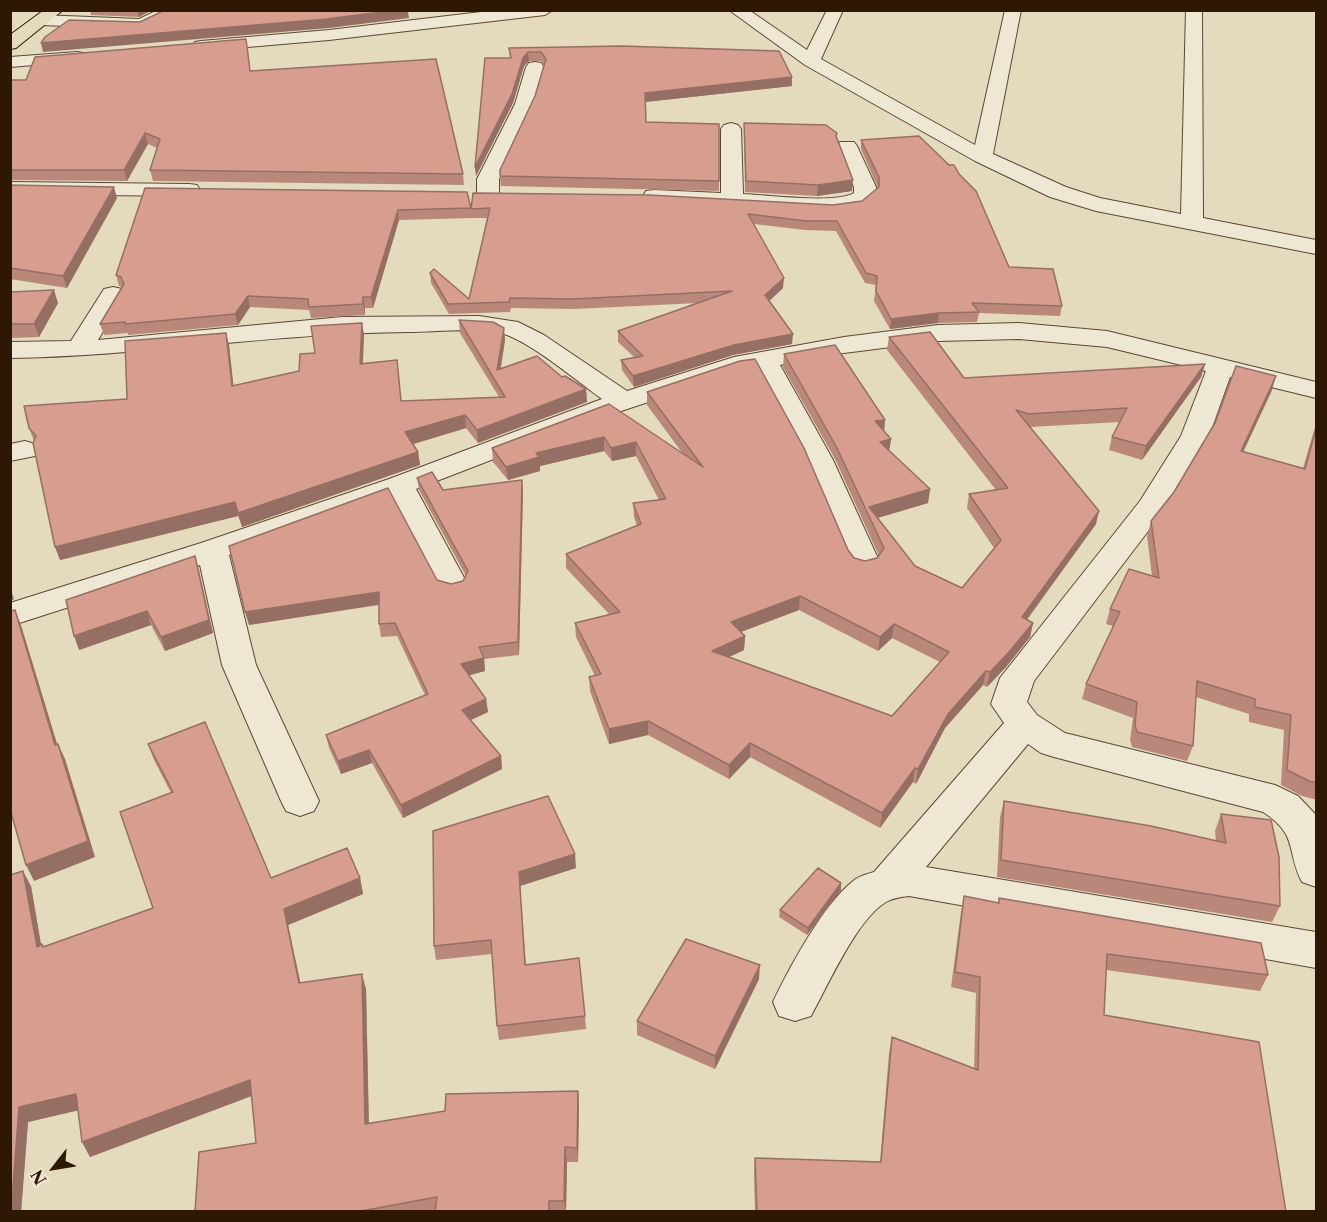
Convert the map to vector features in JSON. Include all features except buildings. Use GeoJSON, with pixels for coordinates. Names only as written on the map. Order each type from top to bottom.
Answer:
{"type":"FeatureCollection","features":[{"type":"Feature","properties":{"kind":"main road"},"geometry":{"type":"LineString","coordinates":[[10,44],[48,15]]}},
{"type":"Feature","properties":{"kind":"street"},"geometry":{"type":"LineString","coordinates":[[48,15],[142,24],[172,10]]}},
{"type":"Feature","properties":{"kind":"street"},"geometry":{"type":"LineString","coordinates":[[187,47],[329,35],[545,10]]}},
{"type":"Feature","properties":{"kind":"street"},"geometry":{"type":"LineString","coordinates":[[737,10],[811,61],[982,156],[1058,192],[1087,201],[1192,224],[1317,248]]}},
{"type":"Feature","properties":{"kind":"street"},"geometry":{"type":"LineString","coordinates":[[811,61],[835,10]]}},
{"type":"Feature","properties":{"kind":"street"},"geometry":{"type":"LineString","coordinates":[[982,156],[1013,10]]}},
{"type":"Feature","properties":{"kind":"street"},"geometry":{"type":"LineString","coordinates":[[1192,224],[1194,10]]}},
{"type":"Feature","properties":{"kind":"street"},"geometry":{"type":"LineString","coordinates":[[10,62],[93,55]]}},
{"type":"Feature","properties":{"kind":"street"},"geometry":{"type":"LineString","coordinates":[[488,195],[488,179],[524,104],[535,67]]}},
{"type":"Feature","properties":{"kind":"street"},"geometry":{"type":"LineString","coordinates":[[731,129],[732,199]]}},
{"type":"Feature","properties":{"kind":"street"},"geometry":{"type":"LineString","coordinates":[[638,196],[832,205],[853,203],[865,196],[865,187],[847,146]]}},
{"type":"Feature","properties":{"kind":"street"},"geometry":{"type":"LineString","coordinates":[[10,188],[213,190]]}},
{"type":"Feature","properties":{"kind":"street"},"geometry":{"type":"LineString","coordinates":[[464,195],[511,195]]}},
{"type":"Feature","properties":{"kind":"street"},"geometry":{"type":"LineString","coordinates":[[79,349],[113,294]]}},
{"type":"Feature","properties":{"kind":"street"},"geometry":{"type":"LineString","coordinates":[[10,350],[79,349],[342,325],[479,324],[509,327],[535,340],[623,401]]}},
{"type":"Feature","properties":{"kind":"street"},"geometry":{"type":"LineString","coordinates":[[10,615],[212,550],[399,485],[623,401],[735,365],[844,345],[938,333],[1019,331],[1107,339],[1317,390]]}},
{"type":"Feature","properties":{"kind":"street"},"geometry":{"type":"LineString","coordinates":[[764,360],[819,460],[864,563]]}},
{"type":"Feature","properties":{"kind":"street"},"geometry":{"type":"LineString","coordinates":[[1221,366],[1195,436],[1153,505],[1017,678],[1009,704],[1024,724],[1054,744],[1275,800],[1290,808],[1302,823],[1309,837],[1317,871]]}},
{"type":"Feature","properties":{"kind":"street"},"geometry":{"type":"LineString","coordinates":[[399,485],[452,585]]}},
{"type":"Feature","properties":{"kind":"street"},"geometry":{"type":"LineString","coordinates":[[212,550],[239,665],[300,801]]}},
{"type":"Feature","properties":{"kind":"street"},"geometry":{"type":"LineString","coordinates":[[889,882],[1024,724]]}},
{"type":"Feature","properties":{"kind":"street"},"geometry":{"type":"LineString","coordinates":[[795,1002],[847,917],[866,893],[889,882],[909,880],[1317,950]]}}]}
